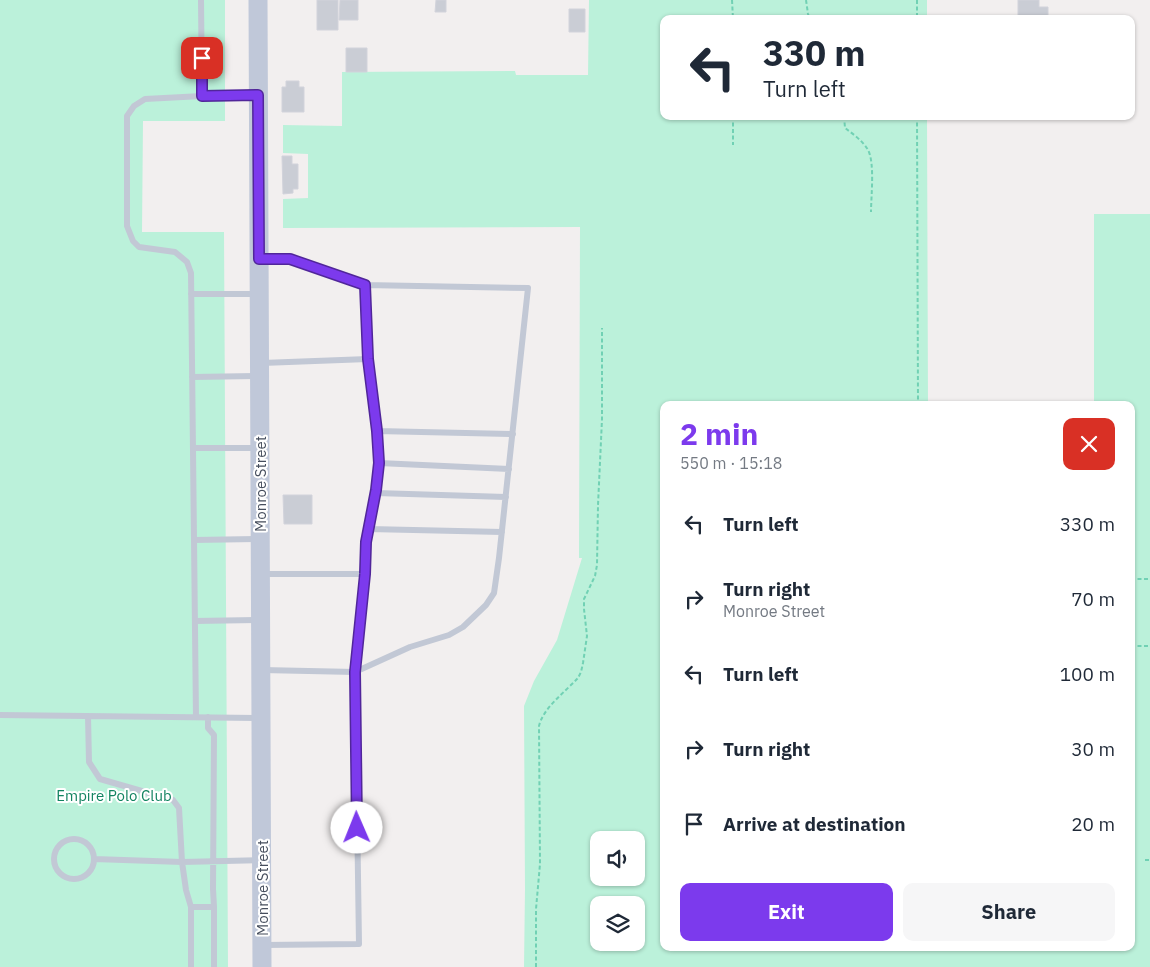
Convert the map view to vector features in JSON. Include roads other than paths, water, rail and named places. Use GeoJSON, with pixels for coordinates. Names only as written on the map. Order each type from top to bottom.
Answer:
{"type":"FeatureCollection","features":[{"type":"Feature","properties":{"kind":"main road","name":"Monroe Street"},"geometry":{"type":"LineString","coordinates":[[258,0],[262,967]]}},
{"type":"Feature","properties":{"kind":"lane"},"geometry":{"type":"LineString","coordinates":[[201,0],[202,96]]}},
{"type":"Feature","properties":{"kind":"lane"},"geometry":{"type":"LineString","coordinates":[[196,717],[191,273],[187,262],[175,252],[139,247],[133,241],[127,226],[127,116],[134,106],[145,99],[258,95]]}},
{"type":"Feature","properties":{"kind":"lane"},"geometry":{"type":"LineString","coordinates":[[259,259],[290,259],[365,285],[528,288],[494,593],[486,605],[463,627],[449,635],[410,647],[355,672],[261,670]]}},
{"type":"Feature","properties":{"kind":"lane"},"geometry":{"type":"LineString","coordinates":[[262,945],[359,944],[355,672],[365,574],[366,542],[376,493],[379,463],[368,359],[365,285]]}},
{"type":"Feature","properties":{"kind":"lane"},"geometry":{"type":"LineString","coordinates":[[191,294],[259,294]]}},
{"type":"Feature","properties":{"kind":"lane"},"geometry":{"type":"LineString","coordinates":[[192,377],[368,359]]}},
{"type":"Feature","properties":{"kind":"lane"},"geometry":{"type":"LineString","coordinates":[[377,431],[513,434]]}},
{"type":"Feature","properties":{"kind":"lane"},"geometry":{"type":"LineString","coordinates":[[193,448],[260,448]]}},
{"type":"Feature","properties":{"kind":"lane"},"geometry":{"type":"LineString","coordinates":[[379,463],[509,469]]}},
{"type":"Feature","properties":{"kind":"lane"},"geometry":{"type":"LineString","coordinates":[[376,493],[506,497]]}},
{"type":"Feature","properties":{"kind":"lane"},"geometry":{"type":"LineString","coordinates":[[369,530],[502,532]]}},
{"type":"Feature","properties":{"kind":"lane"},"geometry":{"type":"LineString","coordinates":[[194,540],[260,539]]}},
{"type":"Feature","properties":{"kind":"lane"},"geometry":{"type":"LineString","coordinates":[[260,574],[365,574]]}},
{"type":"Feature","properties":{"kind":"lane"},"geometry":{"type":"LineString","coordinates":[[195,620],[261,620]]}},
{"type":"Feature","properties":{"kind":"lane"},"geometry":{"type":"LineString","coordinates":[[0,715],[261,718]]}},
{"type":"Feature","properties":{"kind":"lane"},"geometry":{"type":"LineString","coordinates":[[88,716],[89,762],[100,779],[174,800],[179,808],[182,862],[186,890],[191,907],[191,967]]}},
{"type":"Feature","properties":{"kind":"lane"},"geometry":{"type":"LineString","coordinates":[[208,717],[208,728],[214,735],[214,967]]}},
{"type":"Feature","properties":{"kind":"lane"},"geometry":{"type":"LineString","coordinates":[[78,840],[90,846],[94,859],[91,871],[80,878],[74,879],[62,875],[55,865],[54,858],[59,846],[64,842],[78,840]]}},
{"type":"Feature","properties":{"kind":"lane"},"geometry":{"type":"LineString","coordinates":[[94,859],[182,862],[262,860]]}},
{"type":"Feature","properties":{"kind":"lane"},"geometry":{"type":"LineString","coordinates":[[191,907],[214,907]]}},
{"type":"Feature","properties":{"kind":"park label","name":"Empire Polo Club"},"geometry":{"type":"Point","coordinates":[114,795]}}]}
